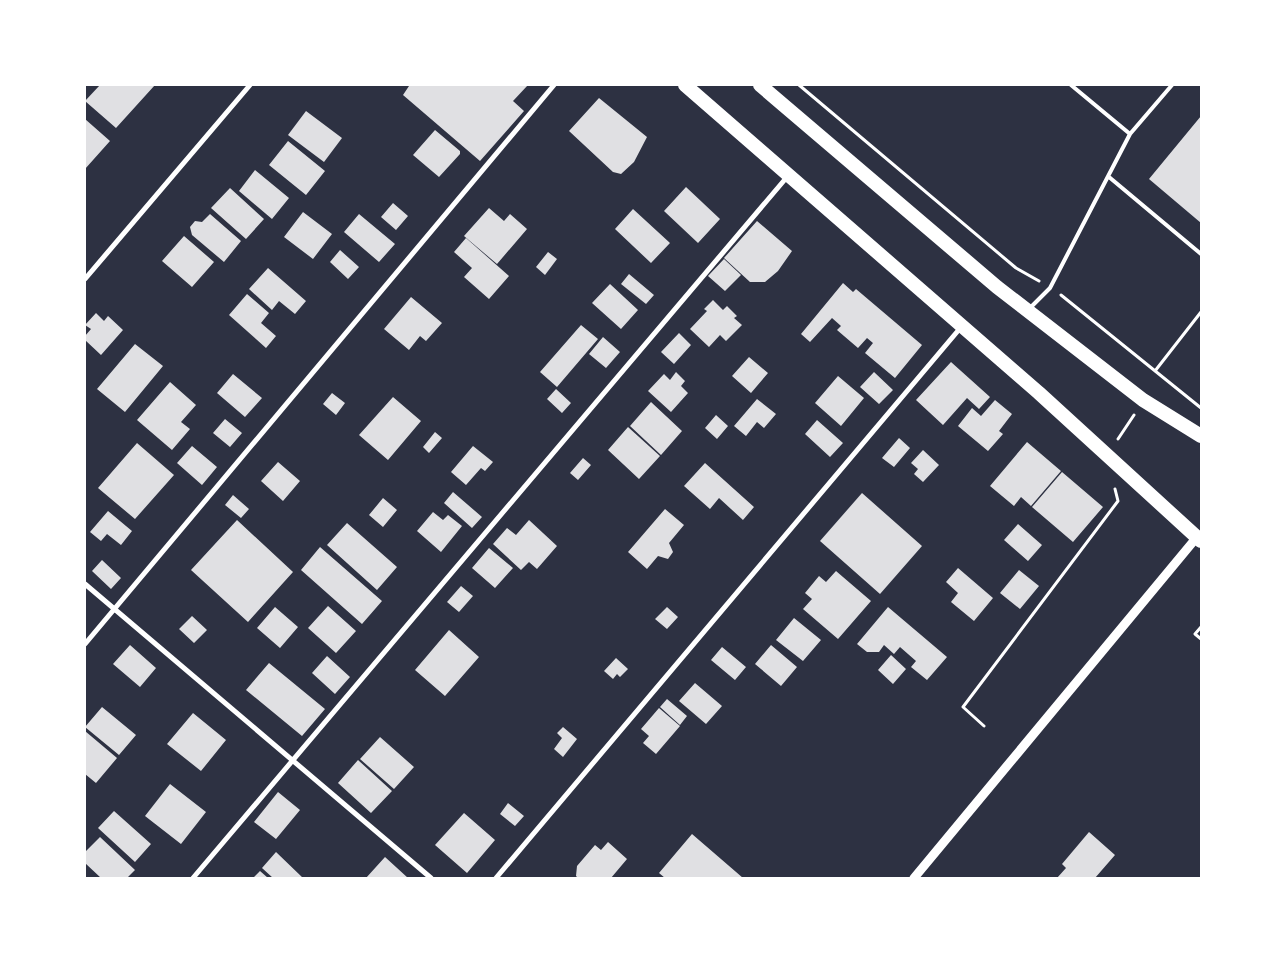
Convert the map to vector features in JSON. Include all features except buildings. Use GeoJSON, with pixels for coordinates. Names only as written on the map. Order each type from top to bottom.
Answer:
{"type":"FeatureCollection","features":[{"type":"Feature","properties":{"kind":"highway"},"geometry":{"type":"LineString","coordinates":[[685,85],[962,326],[1199,539]]}},
{"type":"Feature","properties":{"kind":"highway"},"geometry":{"type":"LineString","coordinates":[[760,85],[1027,311],[1143,400],[1201,436]]}},
{"type":"Feature","properties":{"kind":"street"},"geometry":{"type":"LineString","coordinates":[[85,280],[250,85]]}},
{"type":"Feature","properties":{"kind":"street"},"geometry":{"type":"LineString","coordinates":[[85,644],[554,85]]}},
{"type":"Feature","properties":{"kind":"street"},"geometry":{"type":"LineString","coordinates":[[193,878],[789,175]]}},
{"type":"Feature","properties":{"kind":"street"},"geometry":{"type":"LineString","coordinates":[[496,878],[962,326]]}},
{"type":"Feature","properties":{"kind":"street"},"geometry":{"type":"LineString","coordinates":[[914,878],[1199,539]]}},
{"type":"Feature","properties":{"kind":"street"},"geometry":{"type":"LineString","coordinates":[[85,584],[430,878]]}},
{"type":"Feature","properties":{"kind":"lane"},"geometry":{"type":"LineString","coordinates":[[1071,85],[1130,134]]}},
{"type":"Feature","properties":{"kind":"lane"},"geometry":{"type":"LineString","coordinates":[[1027,311],[1050,288],[1130,134],[1172,85]]}},
{"type":"Feature","properties":{"kind":"lane"},"geometry":{"type":"LineString","coordinates":[[1109,177],[1201,254]]}},
{"type":"Feature","properties":{"kind":"path"},"geometry":{"type":"LineString","coordinates":[[800,85],[1016,268],[1058,293],[1201,408]]}},
{"type":"Feature","properties":{"kind":"path"},"geometry":{"type":"LineString","coordinates":[[1155,371],[1201,312]]}},
{"type":"Feature","properties":{"kind":"path"},"geometry":{"type":"LineString","coordinates":[[984,726],[963,707],[1118,501],[1107,455],[1143,400]]}},
{"type":"Feature","properties":{"kind":"path"},"geometry":{"type":"LineString","coordinates":[[1201,627],[1196,634],[1201,639]]}}]}
